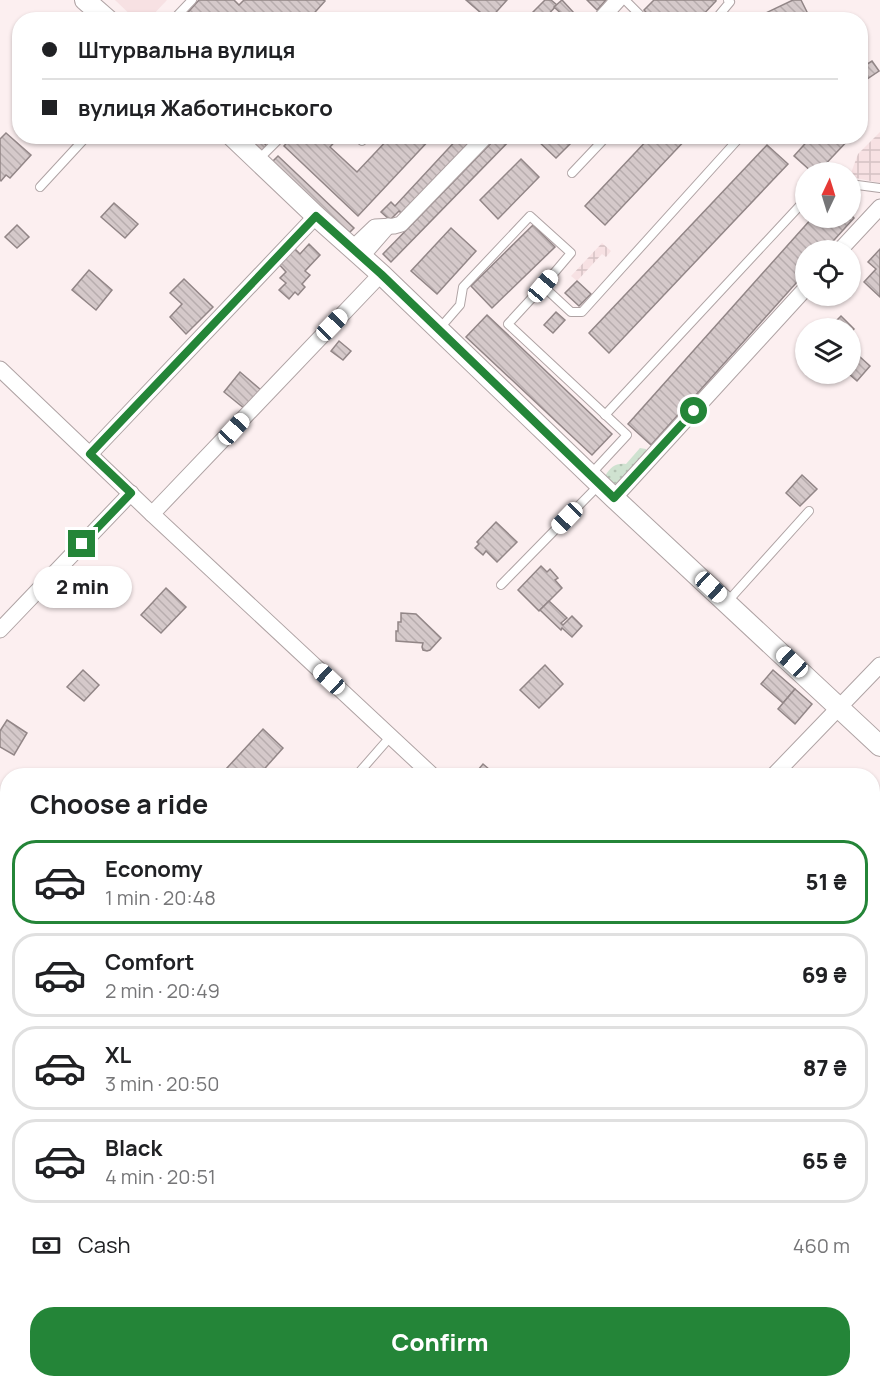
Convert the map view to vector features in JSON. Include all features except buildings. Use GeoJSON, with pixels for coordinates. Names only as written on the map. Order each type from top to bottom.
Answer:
{"type":"FeatureCollection","features":[{"type":"Feature","properties":{"kind":"street"},"geometry":{"type":"LineString","coordinates":[[86,0],[99,12]]}},
{"type":"Feature","properties":{"kind":"street"},"geometry":{"type":"LineString","coordinates":[[607,12],[618,0]]}},
{"type":"Feature","properties":{"kind":"street"},"geometry":{"type":"LineString","coordinates":[[240,144],[381,274],[614,498],[880,746]]}},
{"type":"Feature","properties":{"kind":"street"},"geometry":{"type":"LineString","coordinates":[[357,253],[375,227],[401,224],[478,144]]}},
{"type":"Feature","properties":{"kind":"street"},"geometry":{"type":"LineString","coordinates":[[849,240],[880,207]]}},
{"type":"Feature","properties":{"kind":"street"},"geometry":{"type":"LineString","coordinates":[[90,454],[316,216]]}},
{"type":"Feature","properties":{"kind":"street"},"geometry":{"type":"LineString","coordinates":[[152,514],[381,274]]}},
{"type":"Feature","properties":{"kind":"street"},"geometry":{"type":"LineString","coordinates":[[614,498],[795,300]]}},
{"type":"Feature","properties":{"kind":"street"},"geometry":{"type":"LineString","coordinates":[[0,369],[425,768]]}},
{"type":"Feature","properties":{"kind":"street"},"geometry":{"type":"LineString","coordinates":[[0,630],[131,493]]}},
{"type":"Feature","properties":{"kind":"street"},"geometry":{"type":"LineString","coordinates":[[781,768],[880,665]]}},
{"type":"Feature","properties":{"kind":"lane"},"geometry":{"type":"LineString","coordinates":[[181,12],[192,0]]}},
{"type":"Feature","properties":{"kind":"lane"},"geometry":{"type":"LineString","coordinates":[[625,0],[637,12]]}},
{"type":"Feature","properties":{"kind":"lane"},"geometry":{"type":"LineString","coordinates":[[722,12],[730,2],[728,0]]}},
{"type":"Feature","properties":{"kind":"lane"},"geometry":{"type":"LineString","coordinates":[[40,187],[80,144]]}},
{"type":"Feature","properties":{"kind":"lane"},"geometry":{"type":"LineString","coordinates":[[257,161],[274,144]]}},
{"type":"Feature","properties":{"kind":"lane"},"geometry":{"type":"LineString","coordinates":[[572,173],[600,144]]}},
{"type":"Feature","properties":{"kind":"lane"},"geometry":{"type":"LineString","coordinates":[[543,286],[571,312],[582,312],[734,144]]}},
{"type":"Feature","properties":{"kind":"lane"},"geometry":{"type":"LineString","coordinates":[[861,185],[880,188]]}},
{"type":"Feature","properties":{"kind":"lane"},"geometry":{"type":"LineString","coordinates":[[605,415],[795,212]]}},
{"type":"Feature","properties":{"kind":"lane"},"geometry":{"type":"LineString","coordinates":[[439,329],[460,305],[463,287],[530,216],[571,253],[508,324],[627,435],[595,479],[501,585]]}},
{"type":"Feature","properties":{"kind":"lane"},"geometry":{"type":"LineString","coordinates":[[727,602],[810,511]]}},
{"type":"Feature","properties":{"kind":"lane"},"geometry":{"type":"LineString","coordinates":[[363,768],[391,736]]}},
{"type":"Feature","properties":{"kind":"shaded area"},"geometry":{"type":"Polygon","coordinates":[[[115,0],[167,0],[156,12],[128,12],[115,0]]]}},
{"type":"Feature","properties":{"kind":"shaded area"},"geometry":{"type":"Polygon","coordinates":[[[880,132],[880,183],[861,179],[861,162],[855,162],[858,154],[880,132]]]}},
{"type":"Feature","properties":{"kind":"shaded area"},"geometry":{"type":"Polygon","coordinates":[[[602,243],[611,251],[606,257],[602,254],[577,281],[571,276],[602,243]]]}},
{"type":"Feature","properties":{"kind":"green space"},"geometry":{"type":"Polygon","coordinates":[[[640,448],[646,449],[649,456],[623,476],[622,482],[610,483],[605,476],[611,468],[619,464],[626,464],[640,448]]]}},
{"type":"Feature","properties":{"kind":"route"},"geometry":{"type":"LineString","coordinates":[[82,544],[131,493],[90,454],[316,216],[381,274],[614,498],[694,411]]}}]}
